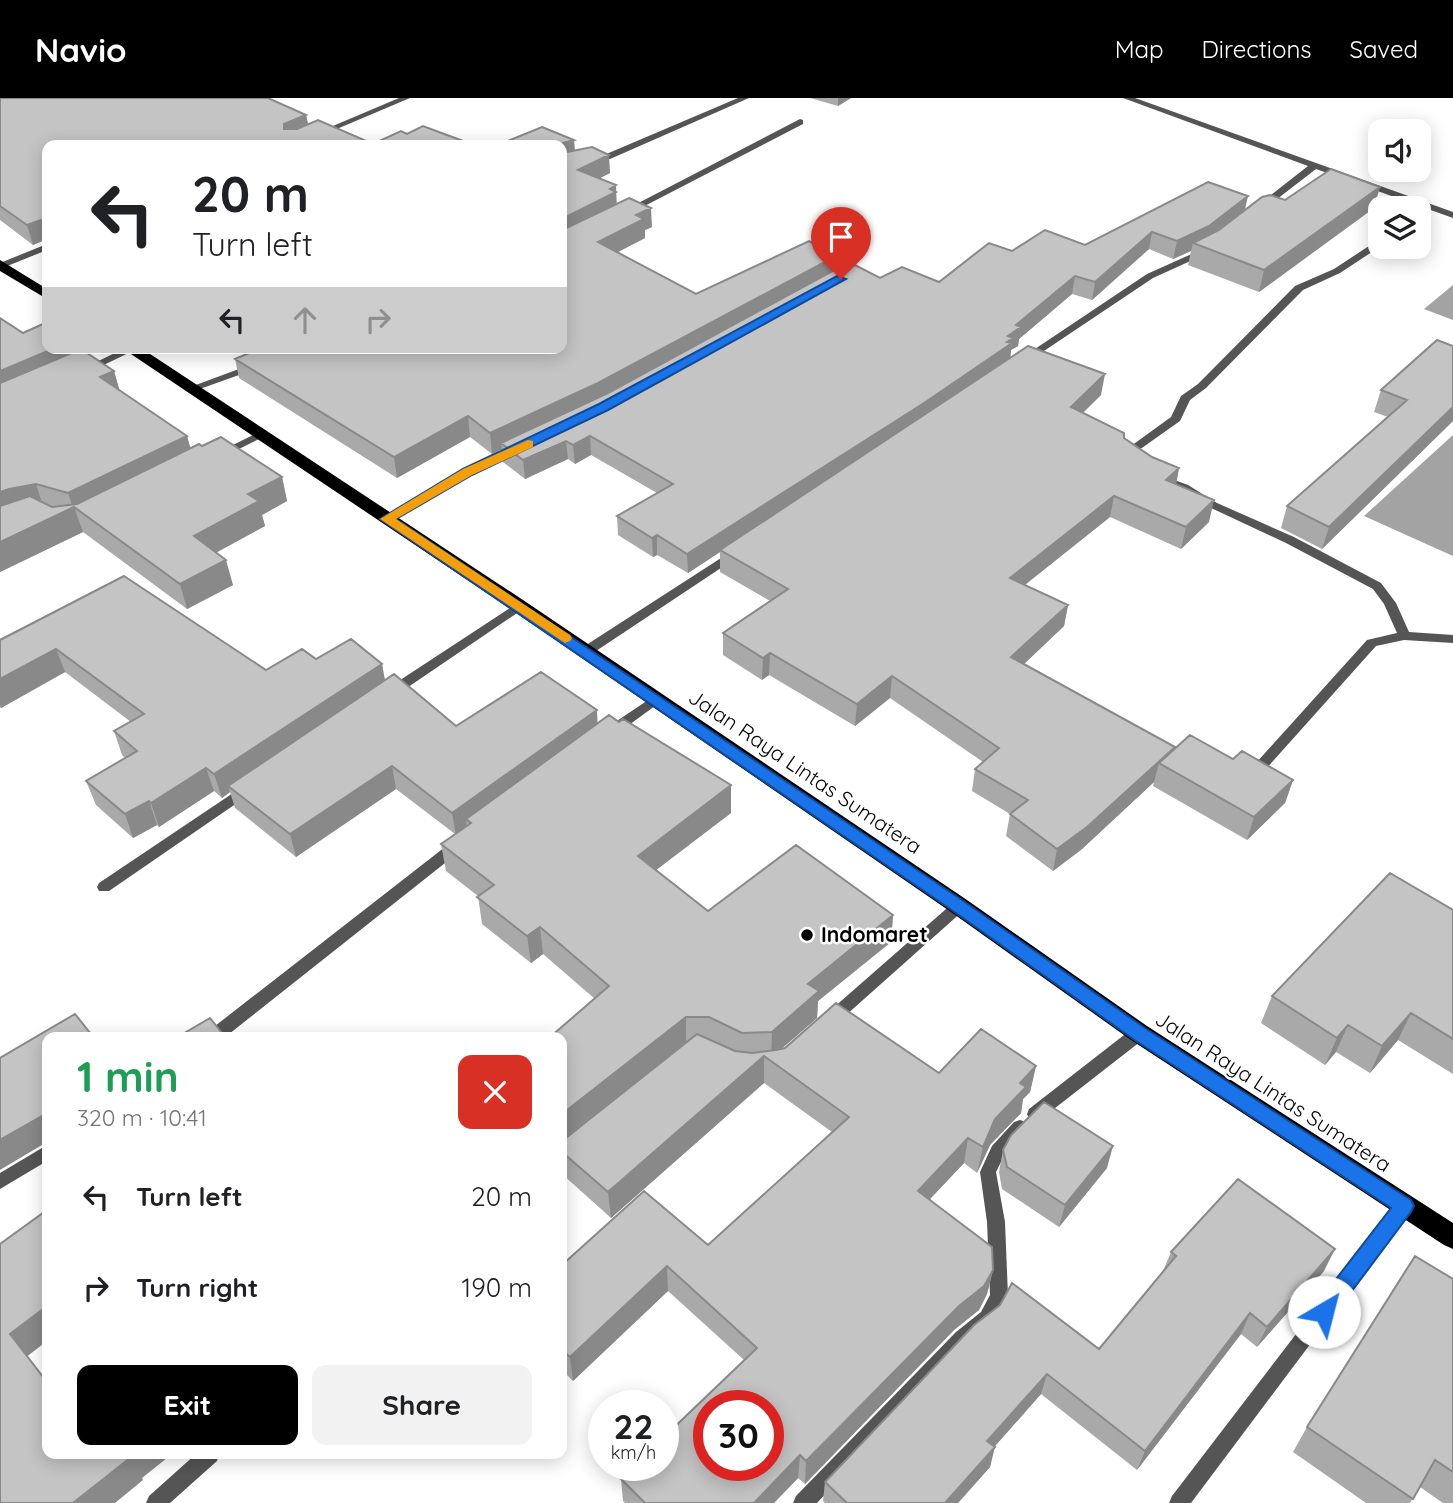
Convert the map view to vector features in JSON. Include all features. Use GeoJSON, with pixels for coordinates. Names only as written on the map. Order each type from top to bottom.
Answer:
{"type":"FeatureCollection","features":[{"type":"Feature","properties":{"kind":"highway"},"geometry":{"type":"LineString","coordinates":[[1,266],[42,292]]}},
{"type":"Feature","properties":{"kind":"highway","name":"Jalan Raya Lintas Sumatera"},"geometry":{"type":"LineString","coordinates":[[139,354],[520,607],[959,906],[1139,1033],[1453,1237]]}},
{"type":"Feature","properties":{"kind":"street"},"geometry":{"type":"LineString","coordinates":[[304,140],[407,98]]}},
{"type":"Feature","properties":{"kind":"street"},"geometry":{"type":"LineString","coordinates":[[567,166],[607,158],[745,98]]}},
{"type":"Feature","properties":{"kind":"street"},"geometry":{"type":"LineString","coordinates":[[1126,98],[1453,215]]}},
{"type":"Feature","properties":{"kind":"street"},"geometry":{"type":"LineString","coordinates":[[622,214],[800,122]]}},
{"type":"Feature","properties":{"kind":"street"},"geometry":{"type":"LineString","coordinates":[[1255,213],[1314,166]]}},
{"type":"Feature","properties":{"kind":"street"},"geometry":{"type":"LineString","coordinates":[[1007,372],[1150,276],[1187,261],[1219,241]]}},
{"type":"Feature","properties":{"kind":"street"},"geometry":{"type":"LineString","coordinates":[[1,266],[42,249]]}},
{"type":"Feature","properties":{"kind":"street"},"geometry":{"type":"LineString","coordinates":[[1138,464],[1127,457],[1135,448],[1177,419],[1185,398],[1202,386],[1238,346],[1275,314],[1299,288],[1336,271],[1368,250]]}},
{"type":"Feature","properties":{"kind":"street"},"geometry":{"type":"LineString","coordinates":[[71,376],[121,354]]}},
{"type":"Feature","properties":{"kind":"street"},"geometry":{"type":"LineString","coordinates":[[190,389],[266,362]]}},
{"type":"Feature","properties":{"kind":"street"},"geometry":{"type":"LineString","coordinates":[[204,462],[259,435]]}},
{"type":"Feature","properties":{"kind":"street"},"geometry":{"type":"LineString","coordinates":[[386,519],[468,472],[524,446]]}},
{"type":"Feature","properties":{"kind":"street"},"geometry":{"type":"LineString","coordinates":[[1149,471],[1184,486],[1213,505],[1290,540],[1377,586],[1390,603],[1404,636]]}},
{"type":"Feature","properties":{"kind":"street"},"geometry":{"type":"LineString","coordinates":[[585,652],[746,547]]}},
{"type":"Feature","properties":{"kind":"street"},"geometry":{"type":"LineString","coordinates":[[376,702],[520,607]]}},
{"type":"Feature","properties":{"kind":"street"},"geometry":{"type":"LineString","coordinates":[[1260,767],[1372,643],[1404,636],[1453,639]]}},
{"type":"Feature","properties":{"kind":"street"},"geometry":{"type":"LineString","coordinates":[[599,741],[654,700]]}},
{"type":"Feature","properties":{"kind":"street"},"geometry":{"type":"LineString","coordinates":[[104,887],[263,777]]}},
{"type":"Feature","properties":{"kind":"street"},"geometry":{"type":"LineString","coordinates":[[220,1032],[476,831]]}},
{"type":"Feature","properties":{"kind":"street"},"geometry":{"type":"LineString","coordinates":[[817,1031],[959,906]]}},
{"type":"Feature","properties":{"kind":"street"},"geometry":{"type":"LineString","coordinates":[[803,1503],[962,1338],[987,1318],[999,1296],[998,1249],[988,1172],[998,1152],[1024,1122],[1139,1033]]}},
{"type":"Feature","properties":{"kind":"street"},"geometry":{"type":"LineString","coordinates":[[0,1182],[42,1155]]}},
{"type":"Feature","properties":{"kind":"street"},"geometry":{"type":"LineString","coordinates":[[1179,1503],[1404,1206]]}},
{"type":"Feature","properties":{"kind":"street"},"geometry":{"type":"LineString","coordinates":[[156,1503],[204,1459]]}},
{"type":"Feature","properties":{"kind":"shaded area"},"geometry":{"type":"Polygon","coordinates":[[[1453,285],[1453,320],[1424,309],[1453,285]]]}},
{"type":"Feature","properties":{"kind":"shaded area"},"geometry":{"type":"Polygon","coordinates":[[[1453,435],[1453,556],[1364,516],[1453,435]]]}},
{"type":"Feature","properties":{"kind":"building"},"geometry":{"type":"Polygon","coordinates":[[[0,98],[268,98],[306,115],[284,124],[284,129],[297,129],[318,120],[364,140],[42,140],[42,220],[27,225],[0,206],[0,98]]]}},
{"type":"Feature","properties":{"kind":"building"},"geometry":{"type":"Polygon","coordinates":[[[423,126],[461,140],[382,140],[401,131],[407,134],[423,126]]]}},
{"type":"Feature","properties":{"kind":"building"},"geometry":{"type":"Polygon","coordinates":[[[542,127],[574,140],[567,142],[510,140],[542,127]]]}},
{"type":"Feature","properties":{"kind":"building"},"geometry":{"type":"Polygon","coordinates":[[[592,147],[609,155],[578,170],[616,185],[610,189],[616,192],[567,216],[567,152],[592,147]]]}},
{"type":"Feature","properties":{"kind":"building"},"geometry":{"type":"Polygon","coordinates":[[[1331,169],[1380,187],[1264,270],[1193,243],[1219,230],[1262,197],[1270,195],[1285,200],[1331,169]]]}},
{"type":"Feature","properties":{"kind":"building"},"geometry":{"type":"Polygon","coordinates":[[[1208,182],[1248,196],[1209,226],[1177,241],[1152,232],[1095,282],[1075,276],[1016,325],[1021,327],[1008,336],[1013,338],[1007,342],[1012,343],[924,403],[687,554],[657,535],[652,538],[617,516],[673,484],[590,436],[573,445],[566,441],[523,460],[501,443],[608,393],[849,262],[880,278],[902,267],[939,282],[989,243],[1012,251],[1045,230],[1085,245],[1208,182]]]}},
{"type":"Feature","properties":{"kind":"building"},"geometry":{"type":"Polygon","coordinates":[[[629,198],[651,208],[636,215],[644,219],[598,242],[696,294],[809,241],[838,255],[598,383],[490,433],[468,416],[394,457],[235,359],[247,354],[567,354],[567,228],[629,198]]]}},
{"type":"Feature","properties":{"kind":"building"},"geometry":{"type":"Polygon","coordinates":[[[0,318],[23,333],[42,324],[42,353],[0,371],[0,318]]]}},
{"type":"Feature","properties":{"kind":"building"},"geometry":{"type":"Polygon","coordinates":[[[1437,340],[1453,346],[1453,407],[1329,527],[1287,506],[1407,400],[1381,390],[1437,340]]]}},
{"type":"Feature","properties":{"kind":"building"},"geometry":{"type":"Polygon","coordinates":[[[1028,346],[1105,374],[1071,407],[1124,433],[1124,438],[1152,457],[1179,468],[1166,480],[1214,500],[1186,527],[1114,496],[1010,578],[1068,605],[1011,657],[1175,747],[1087,827],[1057,849],[1010,814],[1028,800],[975,769],[999,748],[892,676],[857,704],[770,653],[763,658],[723,633],[788,589],[720,550],[1028,346]]]}},
{"type":"Feature","properties":{"kind":"building"},"geometry":{"type":"Polygon","coordinates":[[[69,354],[88,354],[114,371],[100,377],[187,436],[68,493],[36,484],[0,492],[0,383],[69,354]]]}},
{"type":"Feature","properties":{"kind":"building"},"geometry":{"type":"Polygon","coordinates":[[[221,437],[282,477],[248,494],[259,501],[194,536],[226,560],[180,584],[74,507],[0,542],[0,506],[30,496],[52,507],[77,504],[199,444],[202,446],[221,437]]]}},
{"type":"Feature","properties":{"kind":"building"},"geometry":{"type":"Polygon","coordinates":[[[124,576],[266,670],[302,649],[316,659],[351,639],[382,664],[214,774],[206,768],[151,803],[149,801],[125,814],[86,781],[137,751],[114,731],[144,714],[56,649],[0,679],[0,640],[124,576]]]}},
{"type":"Feature","properties":{"kind":"building"},"geometry":{"type":"Polygon","coordinates":[[[541,672],[597,710],[452,813],[392,766],[290,834],[228,786],[394,674],[456,726],[541,672]]]}},
{"type":"Feature","properties":{"kind":"building"},"geometry":{"type":"Polygon","coordinates":[[[609,715],[619,722],[623,719],[731,785],[638,856],[708,911],[796,845],[893,915],[808,984],[819,991],[772,1032],[742,1033],[709,1017],[686,1017],[567,1110],[567,1032],[556,1032],[609,986],[540,927],[527,936],[477,897],[494,885],[441,844],[471,823],[466,819],[609,715]]]}},
{"type":"Feature","properties":{"kind":"building"},"geometry":{"type":"Polygon","coordinates":[[[1190,735],[1233,759],[1242,751],[1293,780],[1254,817],[1159,763],[1190,735]]]}},
{"type":"Feature","properties":{"kind":"building"},"geometry":{"type":"Polygon","coordinates":[[[1390,873],[1453,910],[1453,1039],[1411,1013],[1382,1046],[1348,1025],[1337,1038],[1272,996],[1390,873]]]}},
{"type":"Feature","properties":{"kind":"building"},"geometry":{"type":"Polygon","coordinates":[[[836,1003],[939,1073],[981,1029],[1036,1066],[1020,1083],[1026,1087],[995,1119],[983,1147],[968,1138],[918,1191],[992,1247],[993,1270],[984,1286],[959,1306],[806,1461],[800,1455],[784,1472],[784,1390],[713,1390],[757,1348],[667,1266],[570,1357],[567,1354],[567,1260],[644,1191],[708,1245],[849,1117],[764,1056],[608,1192],[567,1156],[567,1137],[697,1034],[735,1051],[752,1053],[785,1048],[836,1003]]]}},
{"type":"Feature","properties":{"kind":"building"},"geometry":{"type":"Polygon","coordinates":[[[75,1014],[89,1032],[44,1032],[75,1014]]]}},
{"type":"Feature","properties":{"kind":"building"},"geometry":{"type":"Polygon","coordinates":[[[210,1018],[221,1032],[186,1032],[210,1018]]]}},
{"type":"Feature","properties":{"kind":"building"},"geometry":{"type":"Polygon","coordinates":[[[42,1033],[42,1116],[0,1140],[0,1058],[42,1033]]]}},
{"type":"Feature","properties":{"kind":"building"},"geometry":{"type":"Polygon","coordinates":[[[1044,1102],[1113,1146],[1065,1205],[1007,1167],[1003,1150],[1011,1135],[1044,1102]]]}},
{"type":"Feature","properties":{"kind":"building"},"geometry":{"type":"Polygon","coordinates":[[[1238,1179],[1335,1249],[1267,1327],[1250,1313],[1145,1451],[1047,1374],[987,1441],[995,1447],[945,1503],[847,1503],[825,1482],[974,1325],[1000,1305],[1012,1283],[1099,1349],[1176,1256],[1171,1252],[1238,1179]]]}},
{"type":"Feature","properties":{"kind":"building"},"geometry":{"type":"Polygon","coordinates":[[[42,1214],[42,1310],[10,1334],[42,1376],[42,1459],[129,1459],[73,1503],[0,1503],[0,1244],[42,1214]]]}},
{"type":"Feature","properties":{"kind":"building"},"geometry":{"type":"Polygon","coordinates":[[[1415,1256],[1453,1279],[1453,1472],[1435,1460],[1413,1499],[1307,1427],[1415,1256]]]}},
{"type":"Feature","properties":{"kind":"building"},"geometry":{"type":"Polygon","coordinates":[[[693,1409],[693,1481],[775,1481],[754,1503],[645,1503],[623,1481],[679,1481],[679,1423],[693,1409]]]}},
{"type":"Feature","properties":{"kind":"slow traffic"},"geometry":{"type":"LineString","coordinates":[[528,444],[468,472],[386,519],[565,638]]}},
{"type":"Feature","properties":{"kind":"place","name":"Indomaret"},"geometry":{"type":"Point","coordinates":[807,935]}},
{"type":"Feature","properties":{"kind":"route"},"geometry":{"type":"LineString","coordinates":[[841,279],[688,359],[604,407],[468,472],[386,519],[959,906],[1139,1033],[1404,1206],[1324,1312]]}}]}
